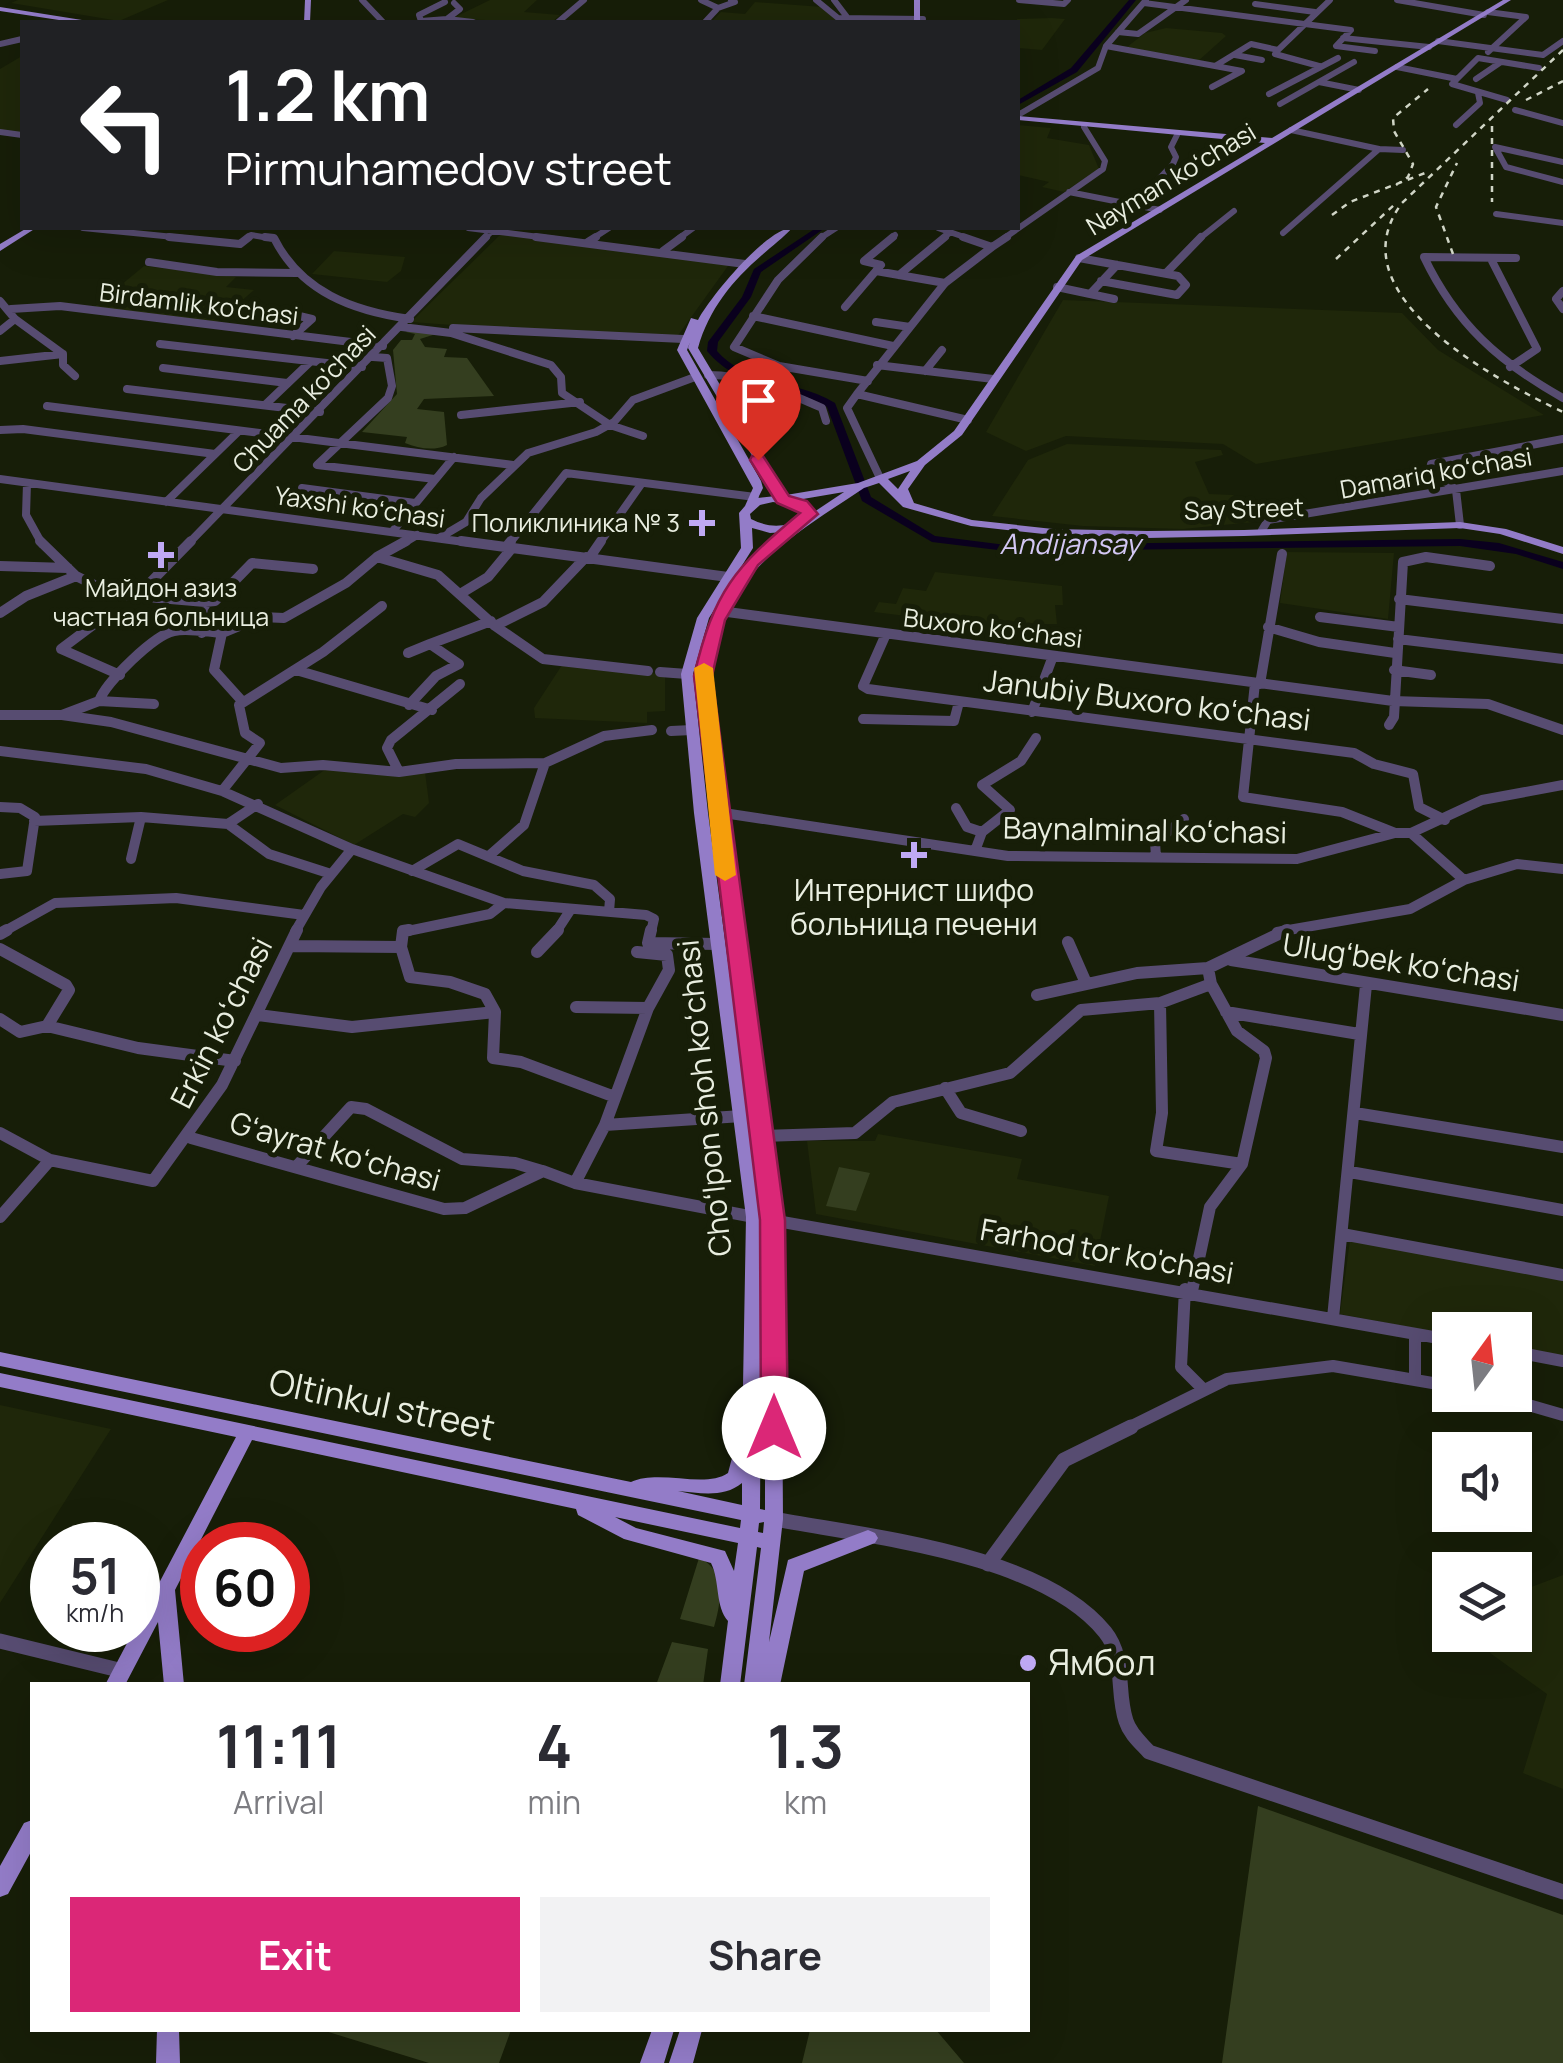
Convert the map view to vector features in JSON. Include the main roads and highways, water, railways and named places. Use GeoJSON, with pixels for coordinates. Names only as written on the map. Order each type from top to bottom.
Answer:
{"type":"FeatureCollection","features":[{"type":"Feature","properties":{"kind":"main road","name":"Nayman koʻchasi"},"geometry":{"type":"LineString","coordinates":[[921,463],[954,438],[968,420],[992,379],[1078,258],[1508,0]]}},
{"type":"Feature","properties":{"kind":"main road"},"geometry":{"type":"LineString","coordinates":[[0,11],[52,20]]}},
{"type":"Feature","properties":{"kind":"main road"},"geometry":{"type":"LineString","coordinates":[[0,11],[67,20]]}},
{"type":"Feature","properties":{"kind":"main road"},"geometry":{"type":"LineString","coordinates":[[1020,118],[1272,142]]}},
{"type":"Feature","properties":{"kind":"main road"},"geometry":{"type":"LineString","coordinates":[[1020,118],[1272,142]]}},
{"type":"Feature","properties":{"kind":"main road"},"geometry":{"type":"LineString","coordinates":[[0,248],[29,230]]}},
{"type":"Feature","properties":{"kind":"main road"},"geometry":{"type":"LineString","coordinates":[[750,508],[756,481],[682,350],[684,339],[740,264],[774,230]]}},
{"type":"Feature","properties":{"kind":"main road"},"geometry":{"type":"LineString","coordinates":[[750,508],[773,530],[803,524],[810,514],[807,509],[783,500],[693,348],[740,264],[785,230]]}},
{"type":"Feature","properties":{"kind":"main road"},"geometry":{"type":"LineString","coordinates":[[750,508],[860,486],[921,463]]}},
{"type":"Feature","properties":{"kind":"main road"},"geometry":{"type":"LineString","coordinates":[[906,504],[903,489],[921,463]]}},
{"type":"Feature","properties":{"kind":"main road","name":"Say Street"},"geometry":{"type":"LineString","coordinates":[[880,478],[884,489],[906,504],[944,520],[1025,530],[1162,534],[1460,525],[1502,531],[1563,550]]}},
{"type":"Feature","properties":{"kind":"main road","name":"Choʻlpon shoh koʻchasi"},"geometry":{"type":"LineString","coordinates":[[730,1682],[761,1528],[753,1382],[754,1217],[719,944],[703,676],[708,640],[720,611],[752,562],[860,486]]}},
{"type":"Feature","properties":{"kind":"main road","name":"Choʻlpon shoh koʻchasi"},"geometry":{"type":"LineString","coordinates":[[750,508],[748,544],[699,628],[687,674],[692,730],[709,813],[773,1220],[754,1682]]}},
{"type":"Feature","properties":{"kind":"main road","name":"Oltinkul street"},"geometry":{"type":"LineString","coordinates":[[0,1359],[625,1488],[761,1528]]}},
{"type":"Feature","properties":{"kind":"main road","name":"Oltinkul street"},"geometry":{"type":"LineString","coordinates":[[0,1380],[569,1501],[761,1528]]}},
{"type":"Feature","properties":{"kind":"main road"},"geometry":{"type":"LineString","coordinates":[[625,1488],[682,1480],[717,1486],[732,1483],[738,1474],[741,1411],[753,1382]]}},
{"type":"Feature","properties":{"kind":"main road"},"geometry":{"type":"LineString","coordinates":[[314,1448],[325,1427]]}},
{"type":"Feature","properties":{"kind":"main road"},"geometry":{"type":"LineString","coordinates":[[118,1678],[248,1433]]}},
{"type":"Feature","properties":{"kind":"main road"},"geometry":{"type":"LineString","coordinates":[[569,1501],[631,1534],[718,1557],[729,1587],[735,1650]]}},
{"type":"Feature","properties":{"kind":"main road"},"geometry":{"type":"LineString","coordinates":[[771,1682],[795,1566],[868,1538]]}},
{"type":"Feature","properties":{"kind":"main road"},"geometry":{"type":"LineString","coordinates":[[164,1586],[174,1682]]}},
{"type":"Feature","properties":{"kind":"main road"},"geometry":{"type":"LineString","coordinates":[[0,1887],[30,1834]]}},
{"type":"Feature","properties":{"kind":"main road"},"geometry":{"type":"LineString","coordinates":[[168,2032],[168,2063]]}},
{"type":"Feature","properties":{"kind":"main road"},"geometry":{"type":"LineString","coordinates":[[652,2063],[662,2032]]}},
{"type":"Feature","properties":{"kind":"main road"},"geometry":{"type":"LineString","coordinates":[[681,2063],[690,2032]]}},
{"type":"Feature","properties":{"kind":"waterway","name":"Andijansay"},"geometry":{"type":"LineString","coordinates":[[1020,102],[1074,70],[1133,0]]}},
{"type":"Feature","properties":{"kind":"waterway","name":"Andijansay"},"geometry":{"type":"LineString","coordinates":[[818,230],[757,271],[746,297],[713,342],[712,351],[737,373],[802,391],[831,405],[866,499],[932,539],[1006,548],[1460,542],[1519,551],[1563,566]]}},
{"type":"Feature","properties":{"kind":"railway"},"geometry":{"type":"LineString","coordinates":[[1563,50],[1402,203],[1386,237],[1389,270],[1405,301],[1432,330],[1465,357],[1563,412]]}},
{"type":"Feature","properties":{"kind":"railway"},"geometry":{"type":"LineString","coordinates":[[1526,100],[1563,81]]}},
{"type":"Feature","properties":{"kind":"railway"},"geometry":{"type":"LineString","coordinates":[[1399,183],[1408,177],[1413,164],[1394,131],[1393,118],[1428,89]]}},
{"type":"Feature","properties":{"kind":"railway"},"geometry":{"type":"LineString","coordinates":[[1492,126],[1492,202]]}},
{"type":"Feature","properties":{"kind":"railway"},"geometry":{"type":"LineString","coordinates":[[1453,254],[1436,207],[1457,163]]}},
{"type":"Feature","properties":{"kind":"railway"},"geometry":{"type":"LineString","coordinates":[[1399,183],[1425,173]]}},
{"type":"Feature","properties":{"kind":"railway"},"geometry":{"type":"LineString","coordinates":[[1332,215],[1350,202],[1399,183]]}},
{"type":"Feature","properties":{"kind":"railway"},"geometry":{"type":"LineString","coordinates":[[1336,259],[1395,204]]}},
{"type":"Feature","properties":{"kind":"place","name":"Поликлиника № 3"},"geometry":{"type":"Point","coordinates":[702,523]}},
{"type":"Feature","properties":{"kind":"place","name":"Майдон азиз частная больница"},"geometry":{"type":"Point","coordinates":[161,555]}},
{"type":"Feature","properties":{"kind":"place","name":"Интернист шифо больница печени"},"geometry":{"type":"Point","coordinates":[914,855]}},
{"type":"Feature","properties":{"kind":"place","name":"Ямбол"},"geometry":{"type":"Point","coordinates":[1028,1663]}}]}
